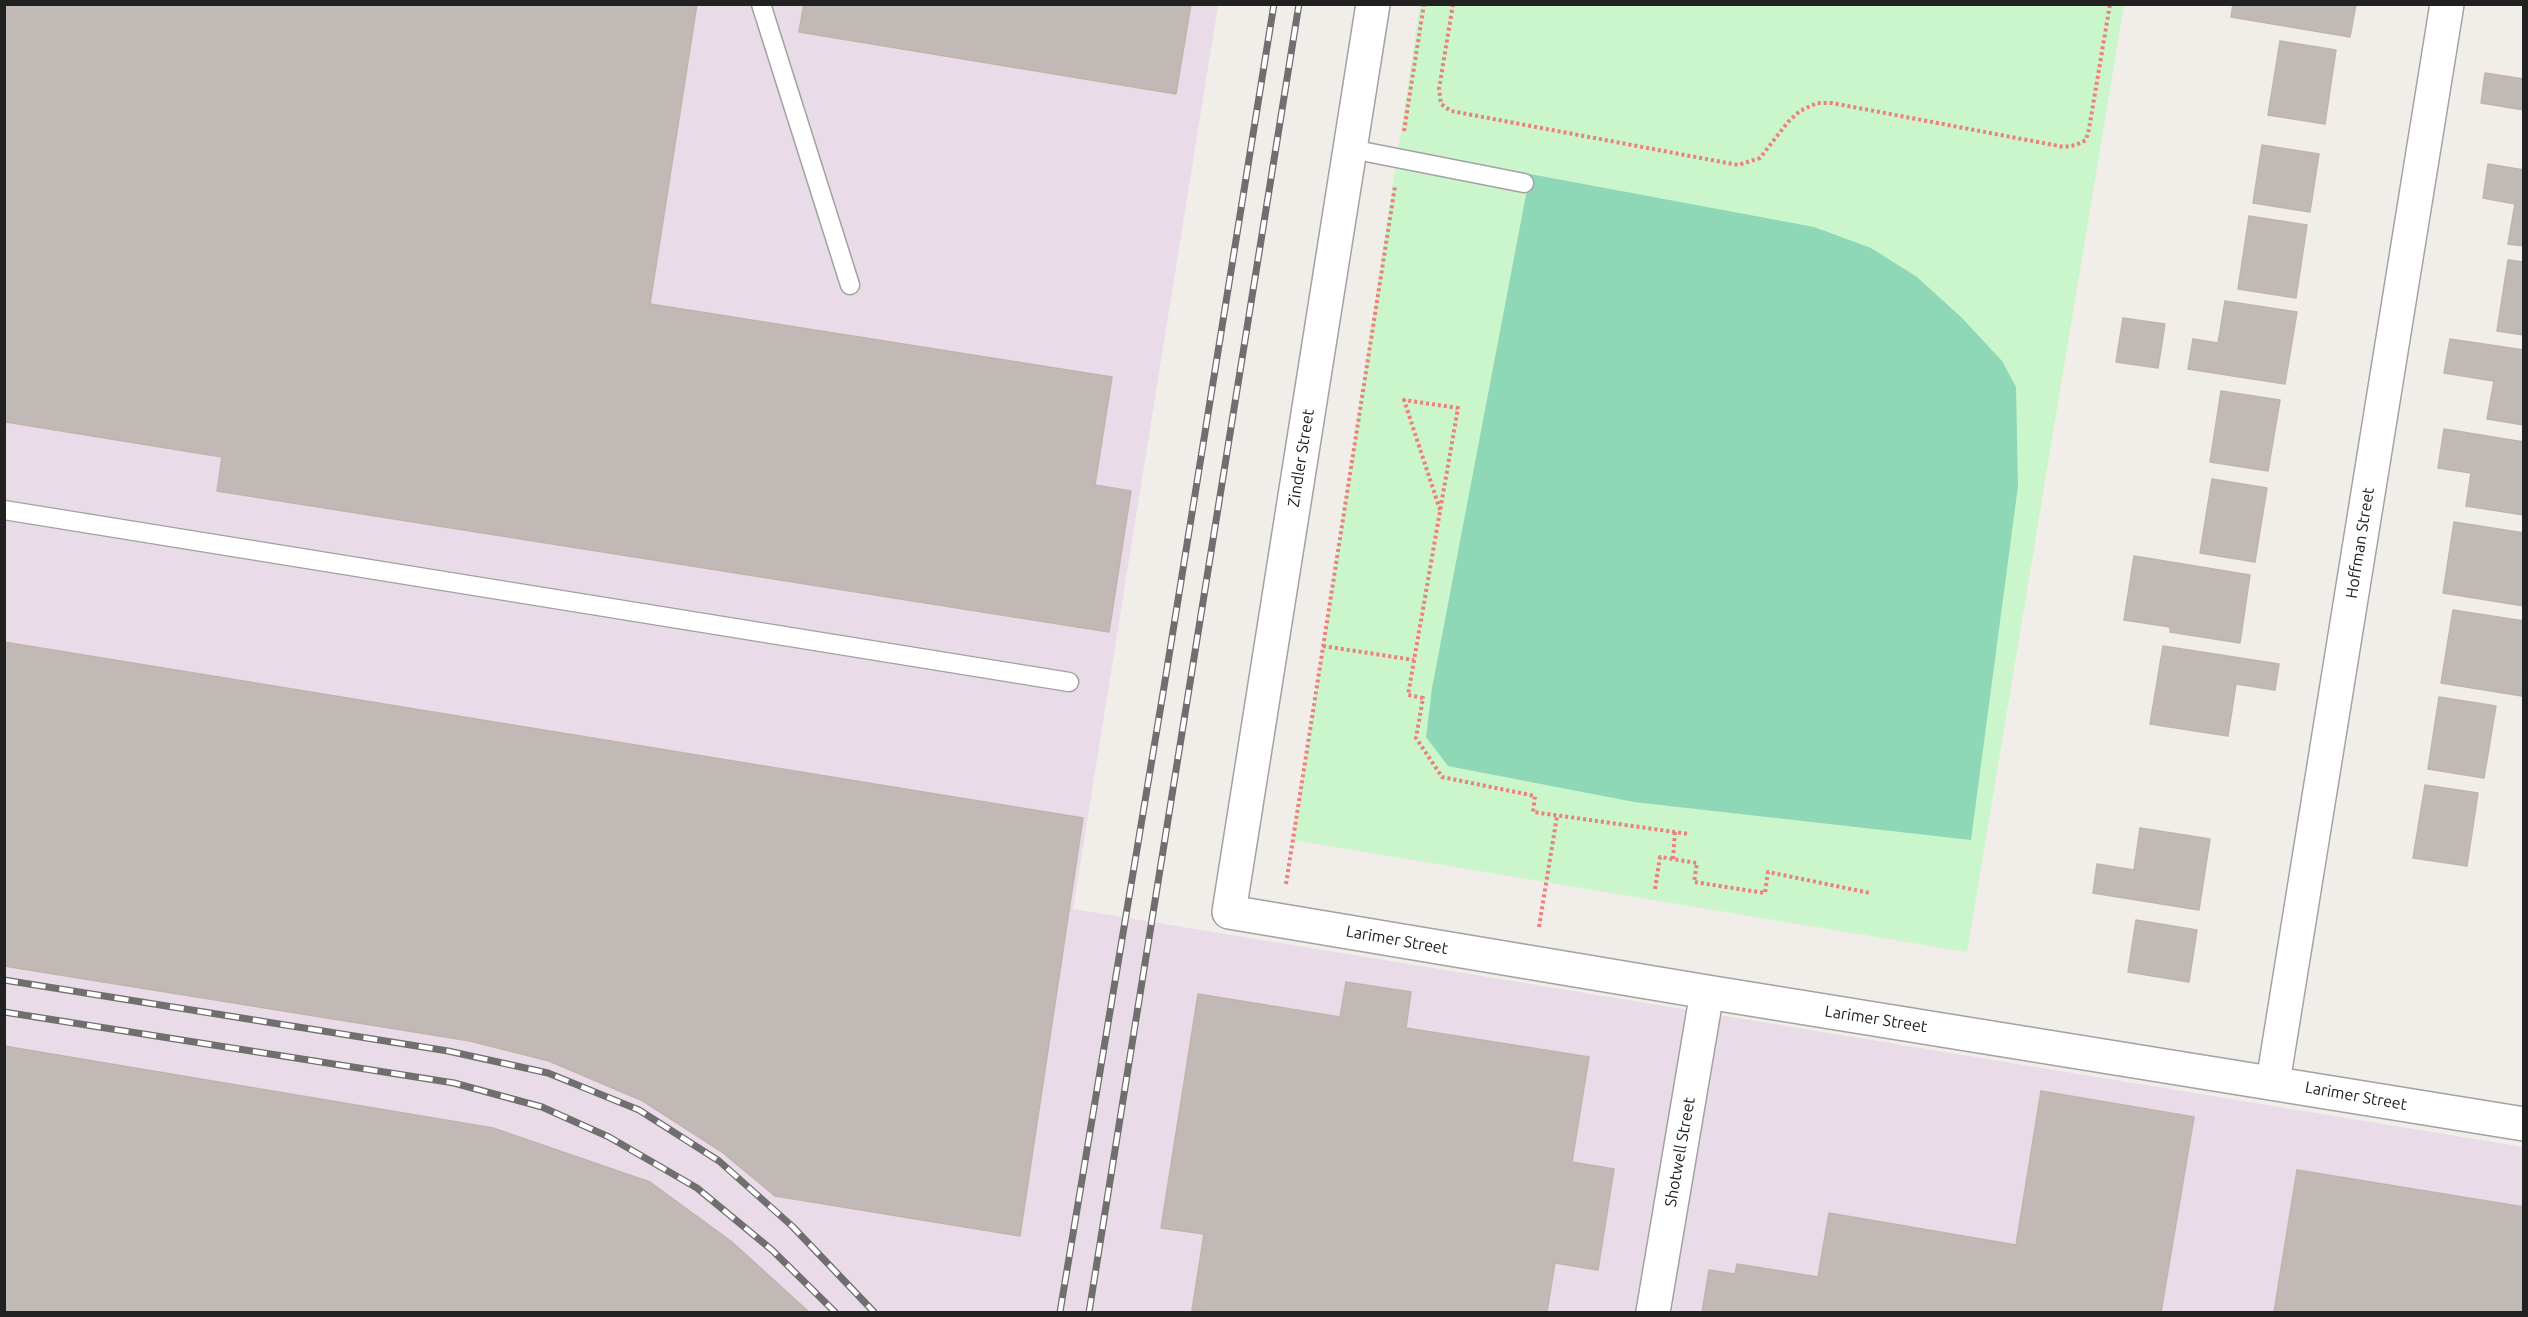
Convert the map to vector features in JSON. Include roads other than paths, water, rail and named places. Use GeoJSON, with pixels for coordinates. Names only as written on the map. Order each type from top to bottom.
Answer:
{"type":"FeatureCollection","features":[{"type":"Feature","properties":{"kind":"street","name":"Zindler Street"},"geometry":{"type":"LineString","coordinates":[[1229,912],[1374,4]]}},
{"type":"Feature","properties":{"kind":"street","name":"Hoffman Street"},"geometry":{"type":"LineString","coordinates":[[2273,1082],[2447,4]]}},
{"type":"Feature","properties":{"kind":"street","name":"Larimer Street"},"geometry":{"type":"LineString","coordinates":[[1229,912],[2523,1124]]}},
{"type":"Feature","properties":{"kind":"street","name":"Shotwell Street"},"geometry":{"type":"LineString","coordinates":[[1653,1312],[1707,992]]}},
{"type":"Feature","properties":{"kind":"lane"},"geometry":{"type":"LineString","coordinates":[[761,4],[850,285]]}},
{"type":"Feature","properties":{"kind":"lane"},"geometry":{"type":"LineString","coordinates":[[1351,149],[1524,183]]}},
{"type":"Feature","properties":{"kind":"lane"},"geometry":{"type":"LineString","coordinates":[[4,510],[1068,682]]}},
{"type":"Feature","properties":{"kind":"railway"},"geometry":{"type":"LineString","coordinates":[[1060,1312],[1274,4]]}},
{"type":"Feature","properties":{"kind":"railway"},"geometry":{"type":"LineString","coordinates":[[1089,1312],[1299,4]]}},
{"type":"Feature","properties":{"kind":"railway"},"geometry":{"type":"LineString","coordinates":[[4,980],[448,1051],[548,1073],[639,1110],[719,1161],[792,1226],[874,1312]]}},
{"type":"Feature","properties":{"kind":"railway"},"geometry":{"type":"LineString","coordinates":[[4,1012],[454,1083],[542,1107],[609,1137],[697,1188],[772,1250],[835,1312]]}}]}
